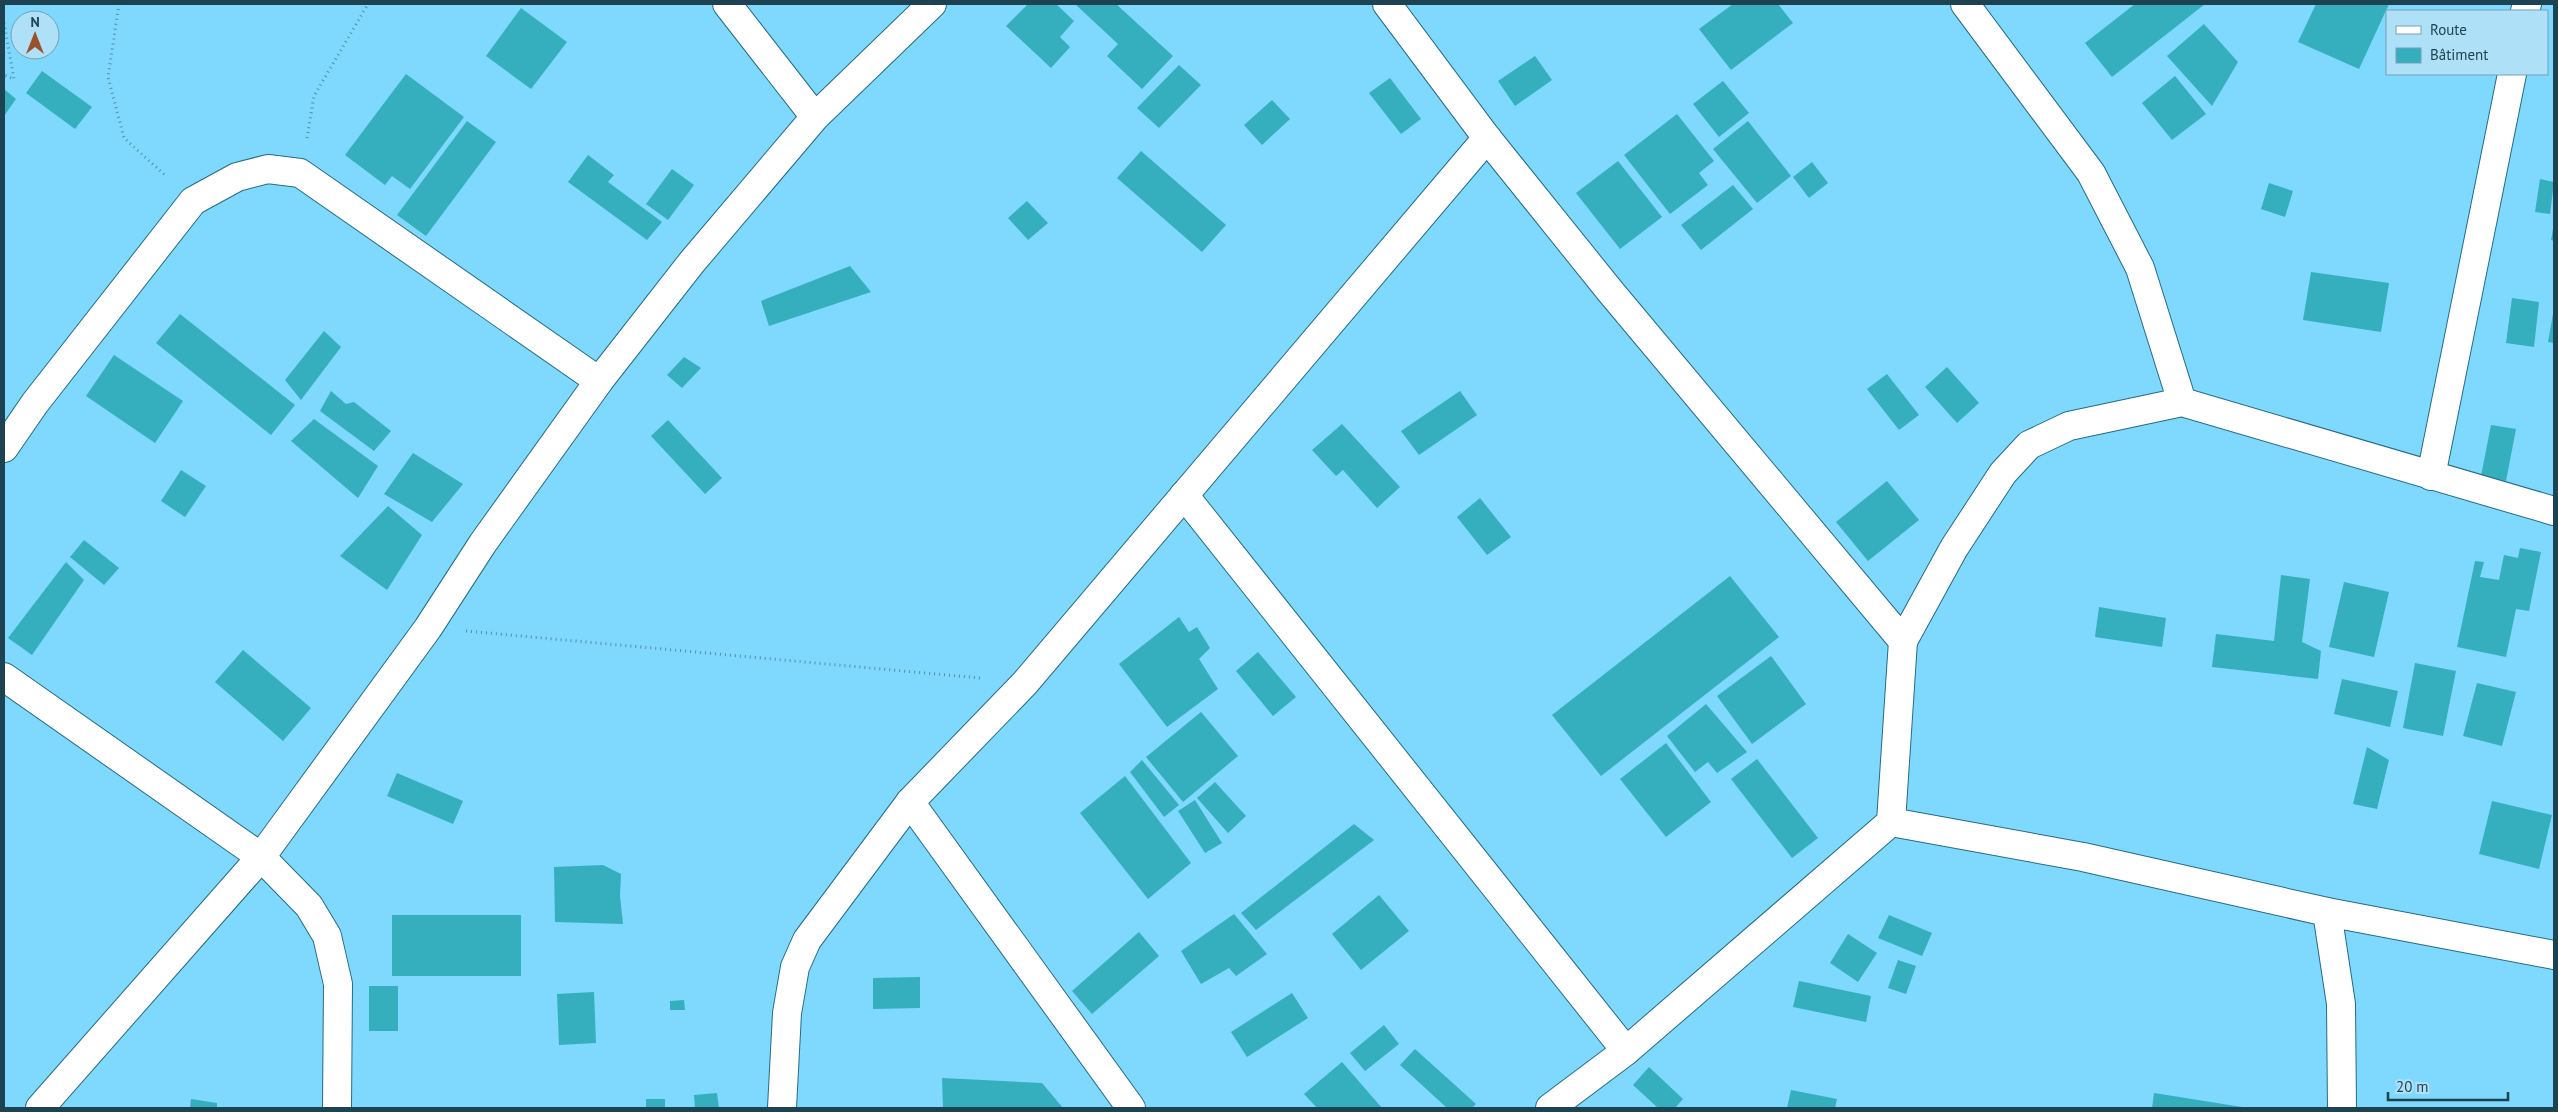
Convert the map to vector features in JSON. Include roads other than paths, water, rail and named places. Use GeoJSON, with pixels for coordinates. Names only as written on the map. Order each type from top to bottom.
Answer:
{"type":"FeatureCollection","features":[{"type":"Feature","properties":{"kind":"street"},"geometry":{"type":"LineString","coordinates":[[727,4],[815,118]]}},
{"type":"Feature","properties":{"kind":"street"},"geometry":{"type":"LineString","coordinates":[[40,1108],[261,857],[428,628],[483,543],[599,381],[692,262],[815,118],[932,4]]}},
{"type":"Feature","properties":{"kind":"street"},"geometry":{"type":"LineString","coordinates":[[1387,4],[1487,138],[1610,291],[1903,641]]}},
{"type":"Feature","properties":{"kind":"street"},"geometry":{"type":"LineString","coordinates":[[1965,4],[2091,173],[2140,268],[2182,402]]}},
{"type":"Feature","properties":{"kind":"street"},"geometry":{"type":"LineString","coordinates":[[2430,476],[2512,75]]}},
{"type":"Feature","properties":{"kind":"street"},"geometry":{"type":"LineString","coordinates":[[782,1108],[787,1013],[795,967],[807,940],[910,802],[1025,682],[1487,138]]}},
{"type":"Feature","properties":{"kind":"street"},"geometry":{"type":"LineString","coordinates":[[4,448],[41,396],[193,201],[237,177],[268,169],[300,173],[599,381]]}},
{"type":"Feature","properties":{"kind":"street"},"geometry":{"type":"LineString","coordinates":[[1550,1108],[1626,1051],[1891,822],[1903,641],[1965,532],[2003,473],[2029,444],[2069,426],[2182,402],[2554,511]]}},
{"type":"Feature","properties":{"kind":"street"},"geometry":{"type":"LineString","coordinates":[[1184,495],[1626,1051]]}},
{"type":"Feature","properties":{"kind":"street"},"geometry":{"type":"LineString","coordinates":[[4,677],[261,857],[309,906],[327,936],[338,984],[337,1108]]}},
{"type":"Feature","properties":{"kind":"street"},"geometry":{"type":"LineString","coordinates":[[910,802],[1131,1108]]}},
{"type":"Feature","properties":{"kind":"street"},"geometry":{"type":"LineString","coordinates":[[1891,822],[2083,857],[2327,912],[2554,955]]}},
{"type":"Feature","properties":{"kind":"street"},"geometry":{"type":"LineString","coordinates":[[2327,912],[2341,1004],[2342,1108]]}}]}
